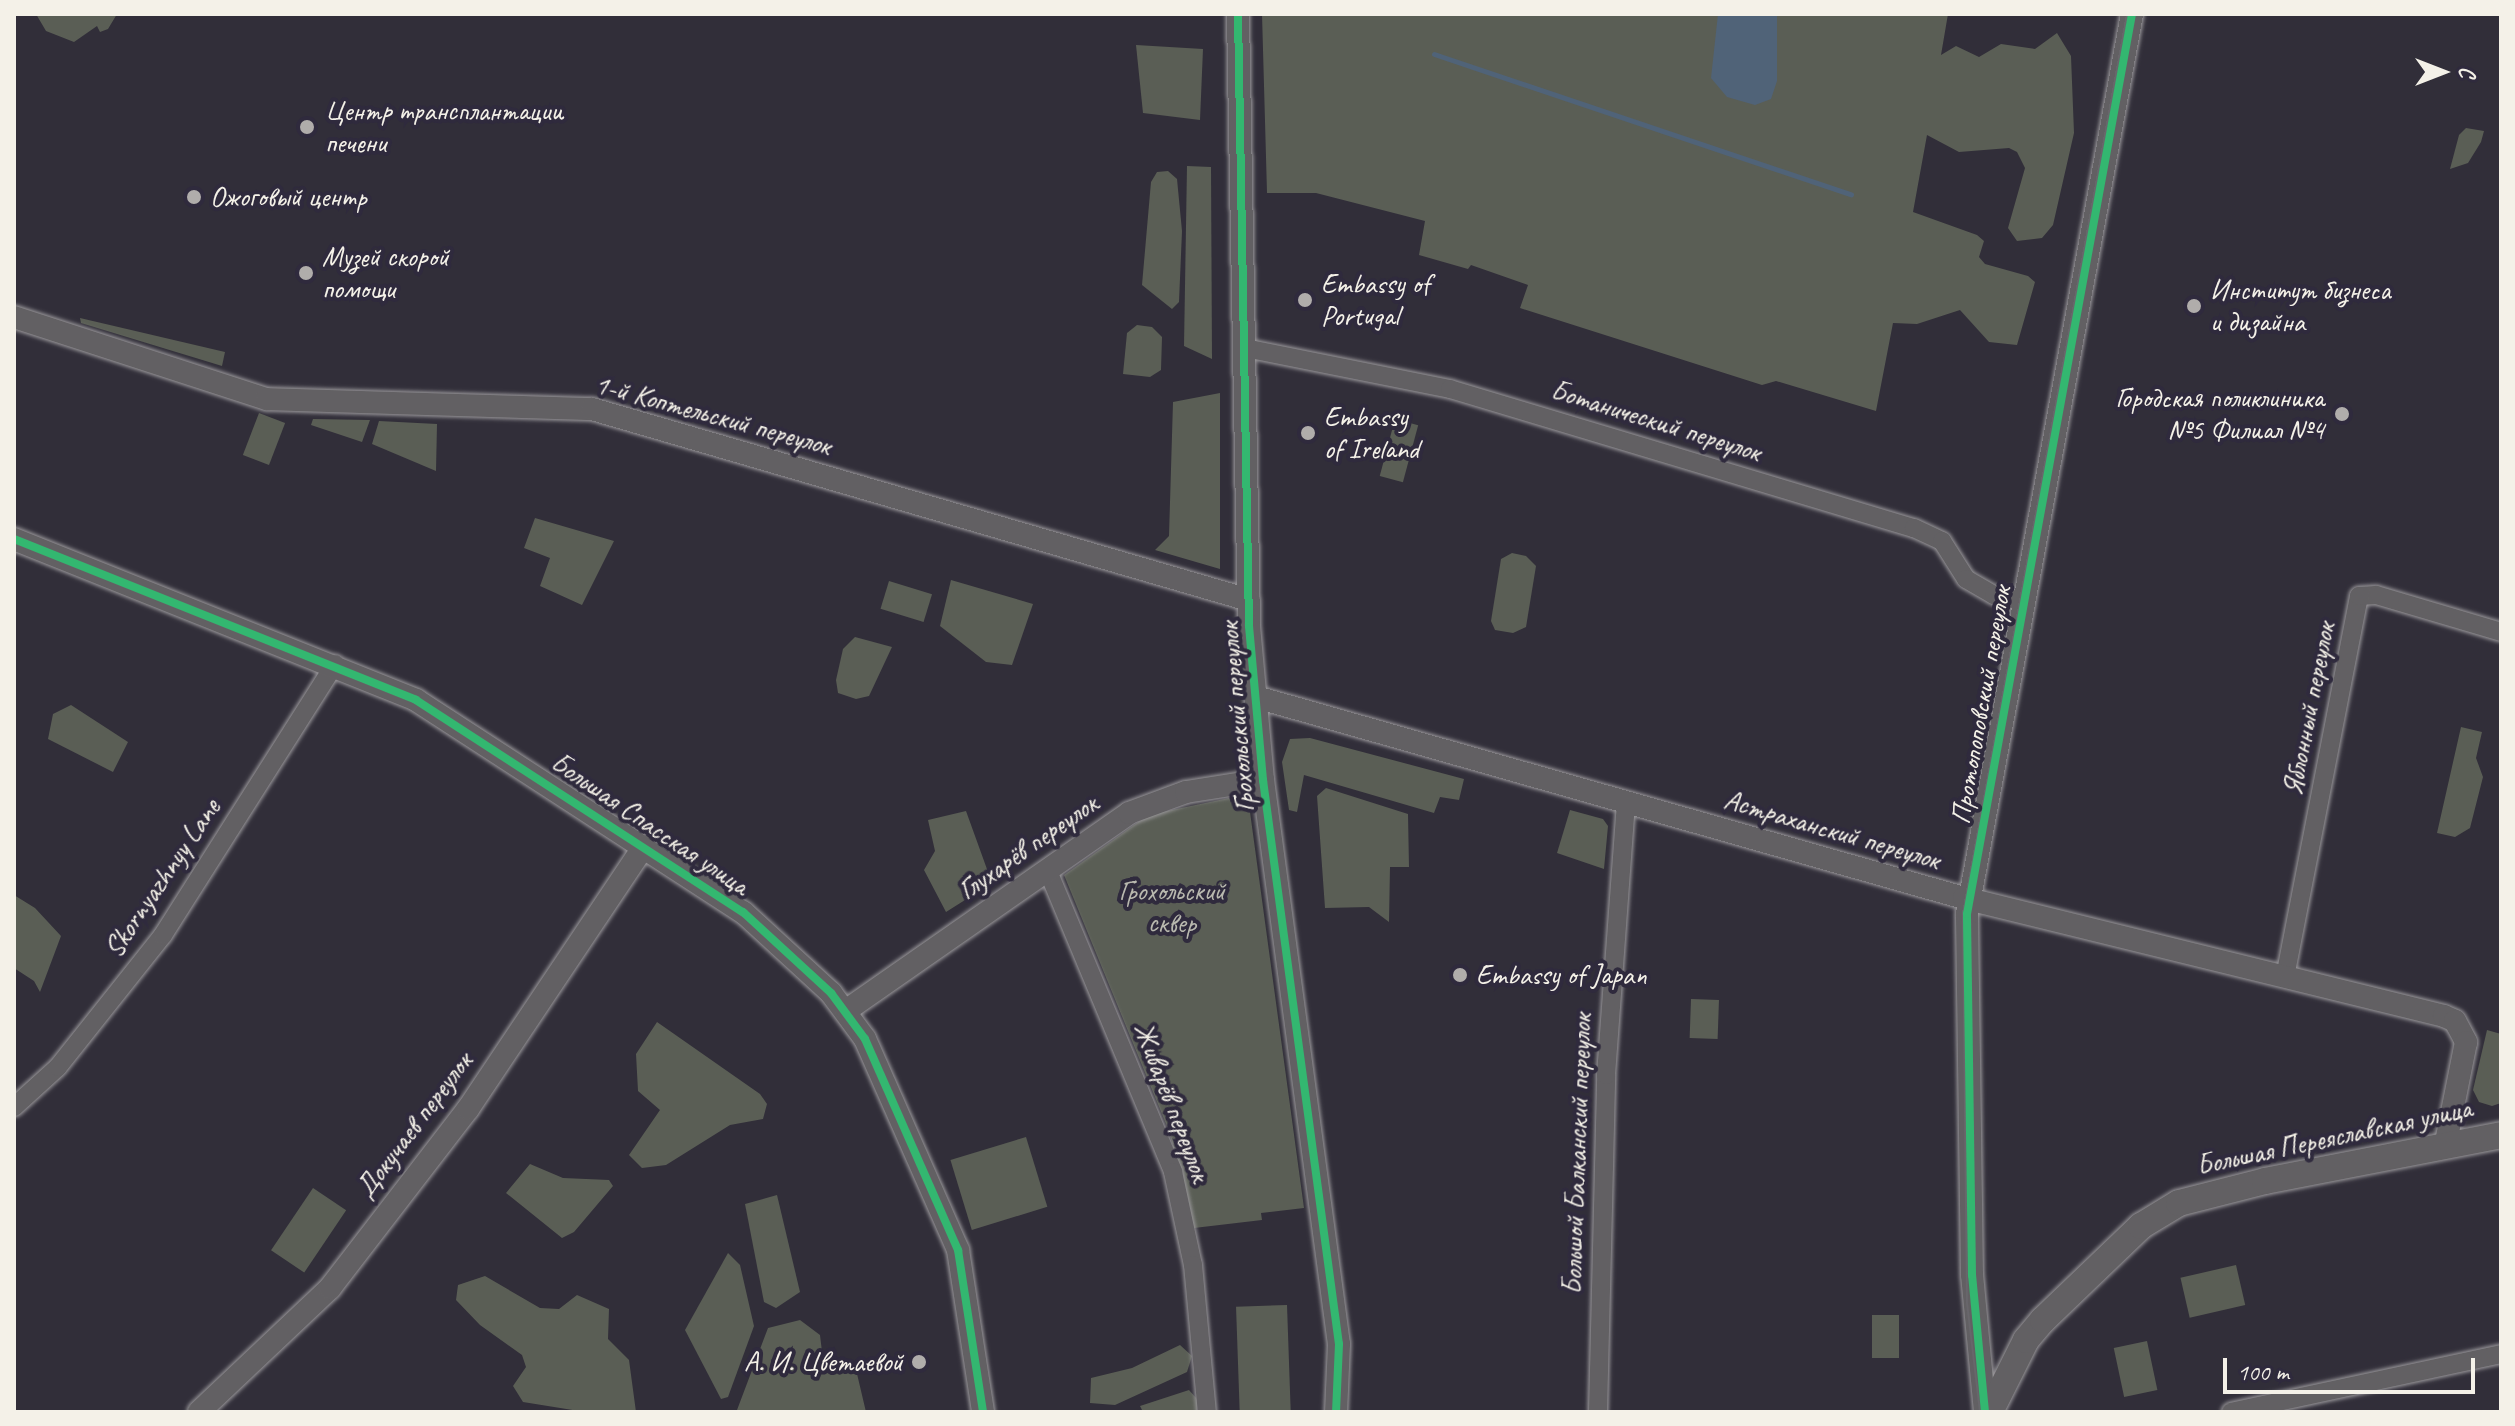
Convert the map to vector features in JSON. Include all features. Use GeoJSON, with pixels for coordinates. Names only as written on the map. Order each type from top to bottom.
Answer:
{"type":"FeatureCollection","features":[{"type":"Feature","properties":{"kind":"main road","name":"Большая Переяславская улица"},"geometry":{"type":"LineString","coordinates":[[1988,1412],[2014,1363],[2043,1320],[2141,1226],[2179,1203],[2265,1181],[2501,1135]]}},
{"type":"Feature","properties":{"kind":"main road"},"geometry":{"type":"LineString","coordinates":[[2004,1412],[2014,1363]]}},
{"type":"Feature","properties":{"kind":"street","name":"Грохольский переулок"},"geometry":{"type":"LineString","coordinates":[[1238,14],[1249,600],[1263,780],[1339,1344],[1336,1412]]}},
{"type":"Feature","properties":{"kind":"street","name":"Протопоповский переулок"},"geometry":{"type":"LineString","coordinates":[[1988,1412],[1972,1275],[1969,899],[2132,14]]}},
{"type":"Feature","properties":{"kind":"street","name":"1-й Коптельский переулок"},"geometry":{"type":"LineString","coordinates":[[14,317],[267,399],[592,409],[1249,600]]}},
{"type":"Feature","properties":{"kind":"street","name":"Ботанический переулок"},"geometry":{"type":"LineString","coordinates":[[1245,348],[1450,389],[1914,528],[1942,541],[1966,579],[1994,595],[2022,601]]}},
{"type":"Feature","properties":{"kind":"street","name":"Большая Спасская улица"},"geometry":{"type":"LineString","coordinates":[[14,539],[335,664],[448,718],[743,912],[847,1010],[946,1214],[969,1310],[983,1412]]}},
{"type":"Feature","properties":{"kind":"street","name":"Яблонный переулок"},"geometry":{"type":"LineString","coordinates":[[2285,977],[2359,596],[2376,595],[2501,632]]}},
{"type":"Feature","properties":{"kind":"street","name":"Skornyazhnyy Lane"},"geometry":{"type":"LineString","coordinates":[[14,1107],[58,1067],[163,935],[335,664]]}},
{"type":"Feature","properties":{"kind":"street","name":"Астраханский переулок"},"geometry":{"type":"LineString","coordinates":[[1256,697],[1969,899],[2455,1021],[2463,1032],[2466,1053],[2445,1147]]}},
{"type":"Feature","properties":{"kind":"street","name":"Глухарёв переулок"},"geometry":{"type":"LineString","coordinates":[[847,1010],[1118,819],[1155,801],[1263,780]]}},
{"type":"Feature","properties":{"kind":"street","name":"Большой Балканский переулок"},"geometry":{"type":"LineString","coordinates":[[1598,1412],[1606,1075],[1626,803]]}},
{"type":"Feature","properties":{"kind":"street","name":"Докучаев переулок"},"geometry":{"type":"LineString","coordinates":[[199,1412],[330,1288],[468,1109],[644,846]]}},
{"type":"Feature","properties":{"kind":"street","name":"Живарёв переулок"},"geometry":{"type":"LineString","coordinates":[[1048,871],[1173,1172],[1193,1265],[1207,1412]]}},
{"type":"Feature","properties":{"kind":"street"},"geometry":{"type":"LineString","coordinates":[[2231,1412],[2501,1354]]}},
{"type":"Feature","properties":{"kind":"green space"},"geometry":{"type":"Polygon","coordinates":[[[36,14],[117,14],[108,29],[100,32],[97,26],[74,42],[46,31],[36,14]]]}},
{"type":"Feature","properties":{"kind":"green space"},"geometry":{"type":"Polygon","coordinates":[[[1262,14],[1948,14],[1941,55],[1956,46],[1979,57],[2001,44],[2035,49],[2057,33],[2071,56],[2074,133],[2053,225],[2042,238],[2017,241],[2008,228],[2025,168],[2017,152],[2009,148],[1959,152],[1927,135],[1913,212],[1977,235],[1984,241],[1979,257],[1985,264],[2028,276],[2035,282],[2017,345],[1989,342],[1960,310],[1917,324],[1893,323],[1876,411],[1776,381],[1762,385],[1520,308],[1528,285],[1471,265],[1468,269],[1419,255],[1425,221],[1316,193],[1267,193],[1262,14]]]}},
{"type":"Feature","properties":{"kind":"green space"},"geometry":{"type":"Polygon","coordinates":[[[1136,45],[1203,49],[1200,120],[1143,113],[1136,45]]]}},
{"type":"Feature","properties":{"kind":"green space"},"geometry":{"type":"Polygon","coordinates":[[[2466,128],[2484,131],[2481,142],[2468,163],[2450,169],[2459,135],[2466,128]]]}},
{"type":"Feature","properties":{"kind":"green space"},"geometry":{"type":"Polygon","coordinates":[[[1187,166],[1211,167],[1212,359],[1184,346],[1187,166]]]}},
{"type":"Feature","properties":{"kind":"green space"},"geometry":{"type":"Polygon","coordinates":[[[1168,171],[1177,179],[1182,231],[1179,302],[1172,309],[1142,285],[1151,182],[1157,172],[1168,171]]]}},
{"type":"Feature","properties":{"kind":"green space"},"geometry":{"type":"Polygon","coordinates":[[[80,318],[225,352],[222,366],[81,323],[80,318]]]}},
{"type":"Feature","properties":{"kind":"green space"},"geometry":{"type":"Polygon","coordinates":[[[1137,325],[1152,327],[1162,337],[1161,370],[1150,377],[1123,374],[1127,333],[1137,325]]]}},
{"type":"Feature","properties":{"kind":"green space"},"geometry":{"type":"Polygon","coordinates":[[[1220,393],[1220,569],[1155,550],[1169,536],[1173,402],[1220,393]]]}},
{"type":"Feature","properties":{"kind":"green space"},"geometry":{"type":"Polygon","coordinates":[[[259,413],[285,423],[269,465],[243,455],[259,413]]]}},
{"type":"Feature","properties":{"kind":"green space"},"geometry":{"type":"Polygon","coordinates":[[[313,419],[370,420],[362,442],[311,425],[313,419]]]}},
{"type":"Feature","properties":{"kind":"green space"},"geometry":{"type":"Polygon","coordinates":[[[1395,419],[1418,425],[1403,482],[1380,476],[1395,419]]]}},
{"type":"Feature","properties":{"kind":"green space"},"geometry":{"type":"Polygon","coordinates":[[[379,421],[437,424],[436,471],[372,444],[379,421]]]}},
{"type":"Feature","properties":{"kind":"green space"},"geometry":{"type":"Polygon","coordinates":[[[535,518],[614,541],[582,605],[540,586],[550,558],[524,548],[535,518]]]}},
{"type":"Feature","properties":{"kind":"green space"},"geometry":{"type":"Polygon","coordinates":[[[1512,553],[1526,556],[1536,566],[1526,627],[1513,633],[1495,630],[1491,621],[1501,559],[1512,553]]]}},
{"type":"Feature","properties":{"kind":"green space"},"geometry":{"type":"Polygon","coordinates":[[[951,580],[1033,604],[1012,665],[986,662],[940,626],[951,580]]]}},
{"type":"Feature","properties":{"kind":"green space"},"geometry":{"type":"Polygon","coordinates":[[[889,581],[932,594],[924,622],[881,609],[889,581]]]}},
{"type":"Feature","properties":{"kind":"green space"},"geometry":{"type":"Polygon","coordinates":[[[855,637],[892,647],[869,696],[856,699],[838,693],[836,680],[843,649],[855,637]]]}},
{"type":"Feature","properties":{"kind":"green space"},"geometry":{"type":"Polygon","coordinates":[[[71,705],[128,742],[113,772],[48,739],[53,714],[71,705]]]}},
{"type":"Feature","properties":{"kind":"green space"},"geometry":{"type":"Polygon","coordinates":[[[2461,727],[2482,732],[2476,758],[2483,777],[2470,828],[2455,837],[2437,833],[2461,727]]]}},
{"type":"Feature","properties":{"kind":"green space"},"geometry":{"type":"Polygon","coordinates":[[[1310,738],[1464,779],[1459,800],[1440,797],[1434,813],[1304,775],[1297,812],[1289,810],[1282,762],[1290,739],[1310,738]]]}},
{"type":"Feature","properties":{"kind":"green space"},"geometry":{"type":"Polygon","coordinates":[[[1326,788],[1408,814],[1409,867],[1390,867],[1389,922],[1369,907],[1325,908],[1317,796],[1326,788]]]}},
{"type":"Feature","properties":{"kind":"green space","name":"Грохольский сквер"},"geometry":{"type":"Polygon","coordinates":[[[1229,798],[1239,799],[1250,812],[1304,1208],[1261,1213],[1262,1220],[1194,1228],[1169,1131],[1064,875],[1148,815],[1229,798]]]}},
{"type":"Feature","properties":{"kind":"green space"},"geometry":{"type":"Polygon","coordinates":[[[1570,810],[1603,819],[1608,826],[1604,869],[1557,853],[1570,810]]]}},
{"type":"Feature","properties":{"kind":"green space"},"geometry":{"type":"Polygon","coordinates":[[[966,811],[992,883],[946,912],[924,870],[935,851],[928,820],[966,811]]]}},
{"type":"Feature","properties":{"kind":"green space"},"geometry":{"type":"Polygon","coordinates":[[[14,895],[35,908],[61,936],[40,992],[34,981],[14,968],[14,895]]]}},
{"type":"Feature","properties":{"kind":"green space"},"geometry":{"type":"Polygon","coordinates":[[[1691,999],[1719,1000],[1718,1039],[1690,1038],[1691,999]]]}},
{"type":"Feature","properties":{"kind":"green space"},"geometry":{"type":"Polygon","coordinates":[[[657,1022],[760,1094],[767,1104],[763,1119],[730,1125],[666,1165],[642,1168],[629,1155],[660,1110],[638,1091],[636,1054],[657,1022]]]}},
{"type":"Feature","properties":{"kind":"green space"},"geometry":{"type":"Polygon","coordinates":[[[2487,1030],[2501,1034],[2501,1103],[2492,1106],[2479,1102],[2473,1090],[2487,1030]]]}},
{"type":"Feature","properties":{"kind":"green space"},"geometry":{"type":"Polygon","coordinates":[[[1026,1137],[1047,1207],[972,1230],[950,1160],[1026,1137]]]}},
{"type":"Feature","properties":{"kind":"green space"},"geometry":{"type":"Polygon","coordinates":[[[530,1164],[563,1178],[609,1180],[613,1186],[574,1232],[562,1238],[506,1193],[530,1164]]]}},
{"type":"Feature","properties":{"kind":"green space"},"geometry":{"type":"Polygon","coordinates":[[[313,1188],[346,1210],[304,1273],[271,1250],[313,1188]]]}},
{"type":"Feature","properties":{"kind":"green space"},"geometry":{"type":"Polygon","coordinates":[[[777,1195],[800,1292],[776,1308],[764,1302],[745,1204],[777,1195]]]}},
{"type":"Feature","properties":{"kind":"green space"},"geometry":{"type":"Polygon","coordinates":[[[728,1253],[740,1265],[754,1326],[728,1397],[721,1399],[685,1330],[728,1253]]]}},
{"type":"Feature","properties":{"kind":"green space"},"geometry":{"type":"Polygon","coordinates":[[[2236,1265],[2245,1305],[2190,1318],[2180,1278],[2236,1265]]]}},
{"type":"Feature","properties":{"kind":"green space"},"geometry":{"type":"Polygon","coordinates":[[[485,1276],[540,1308],[559,1309],[577,1295],[609,1309],[608,1339],[629,1360],[636,1412],[585,1412],[523,1402],[513,1386],[526,1367],[522,1355],[480,1325],[456,1300],[458,1285],[485,1276]]]}},
{"type":"Feature","properties":{"kind":"green space"},"geometry":{"type":"Polygon","coordinates":[[[1287,1305],[1291,1412],[1240,1412],[1236,1307],[1287,1305]]]}},
{"type":"Feature","properties":{"kind":"green space"},"geometry":{"type":"Polygon","coordinates":[[[1872,1315],[1899,1315],[1899,1358],[1872,1358],[1872,1315]]]}},
{"type":"Feature","properties":{"kind":"green space"},"geometry":{"type":"Polygon","coordinates":[[[800,1320],[820,1335],[823,1360],[854,1361],[866,1412],[737,1410],[768,1328],[800,1320]]]}},
{"type":"Feature","properties":{"kind":"green space"},"geometry":{"type":"Polygon","coordinates":[[[2147,1341],[2157,1390],[2124,1397],[2114,1348],[2147,1341]]]}},
{"type":"Feature","properties":{"kind":"green space"},"geometry":{"type":"Polygon","coordinates":[[[1180,1345],[1192,1356],[1187,1372],[1115,1405],[1090,1403],[1091,1378],[1132,1368],[1180,1345]]]}},
{"type":"Feature","properties":{"kind":"green space"},"geometry":{"type":"Polygon","coordinates":[[[1189,1390],[1197,1399],[1197,1412],[1143,1412],[1140,1406],[1189,1390]]]}},
{"type":"Feature","properties":{"kind":"water"},"geometry":{"type":"Polygon","coordinates":[[[1718,14],[1777,14],[1777,81],[1771,99],[1755,105],[1727,97],[1711,78],[1718,14]]]}},
{"type":"Feature","properties":{"kind":"waterway"},"geometry":{"type":"LineString","coordinates":[[1434,54],[1851,194]]}},
{"type":"Feature","properties":{"kind":"tram line"},"geometry":{"type":"LineString","coordinates":[[1980,1412],[1967,1303],[1963,913],[2127,14]]}},
{"type":"Feature","properties":{"kind":"cycle path"},"geometry":{"type":"LineString","coordinates":[[1238,14],[1249,626],[1263,780],[1339,1344],[1336,1412]]}},
{"type":"Feature","properties":{"kind":"cycle path"},"geometry":{"type":"LineString","coordinates":[[1985,1412],[1972,1275],[1967,914],[2132,14]]}},
{"type":"Feature","properties":{"kind":"cycle path"},"geometry":{"type":"LineString","coordinates":[[14,539],[416,700],[743,912],[831,993],[865,1039],[958,1250],[983,1412]]}},
{"type":"Feature","properties":{"kind":"place","name":"Центр трансплантации печени"},"geometry":{"type":"Point","coordinates":[307,127]}},
{"type":"Feature","properties":{"kind":"place","name":"Ожоговый центр"},"geometry":{"type":"Point","coordinates":[194,197]}},
{"type":"Feature","properties":{"kind":"place","name":"Музей скорой помощи"},"geometry":{"type":"Point","coordinates":[306,273]}},
{"type":"Feature","properties":{"kind":"place","name":"Embassy of Portugal"},"geometry":{"type":"Point","coordinates":[1305,300]}},
{"type":"Feature","properties":{"kind":"place","name":"Институт бизнеса и дизайна"},"geometry":{"type":"Point","coordinates":[2194,306]}},
{"type":"Feature","properties":{"kind":"place","name":"Городская поликлиника №5 Филиал №4"},"geometry":{"type":"Point","coordinates":[2342,414]}},
{"type":"Feature","properties":{"kind":"place","name":"Embassy of Ireland"},"geometry":{"type":"Point","coordinates":[1308,433]}},
{"type":"Feature","properties":{"kind":"place","name":"Embassy of Japan"},"geometry":{"type":"Point","coordinates":[1460,975]}},
{"type":"Feature","properties":{"kind":"place","name":"А. И. Цветаевой"},"geometry":{"type":"Point","coordinates":[919,1362]}}]}
